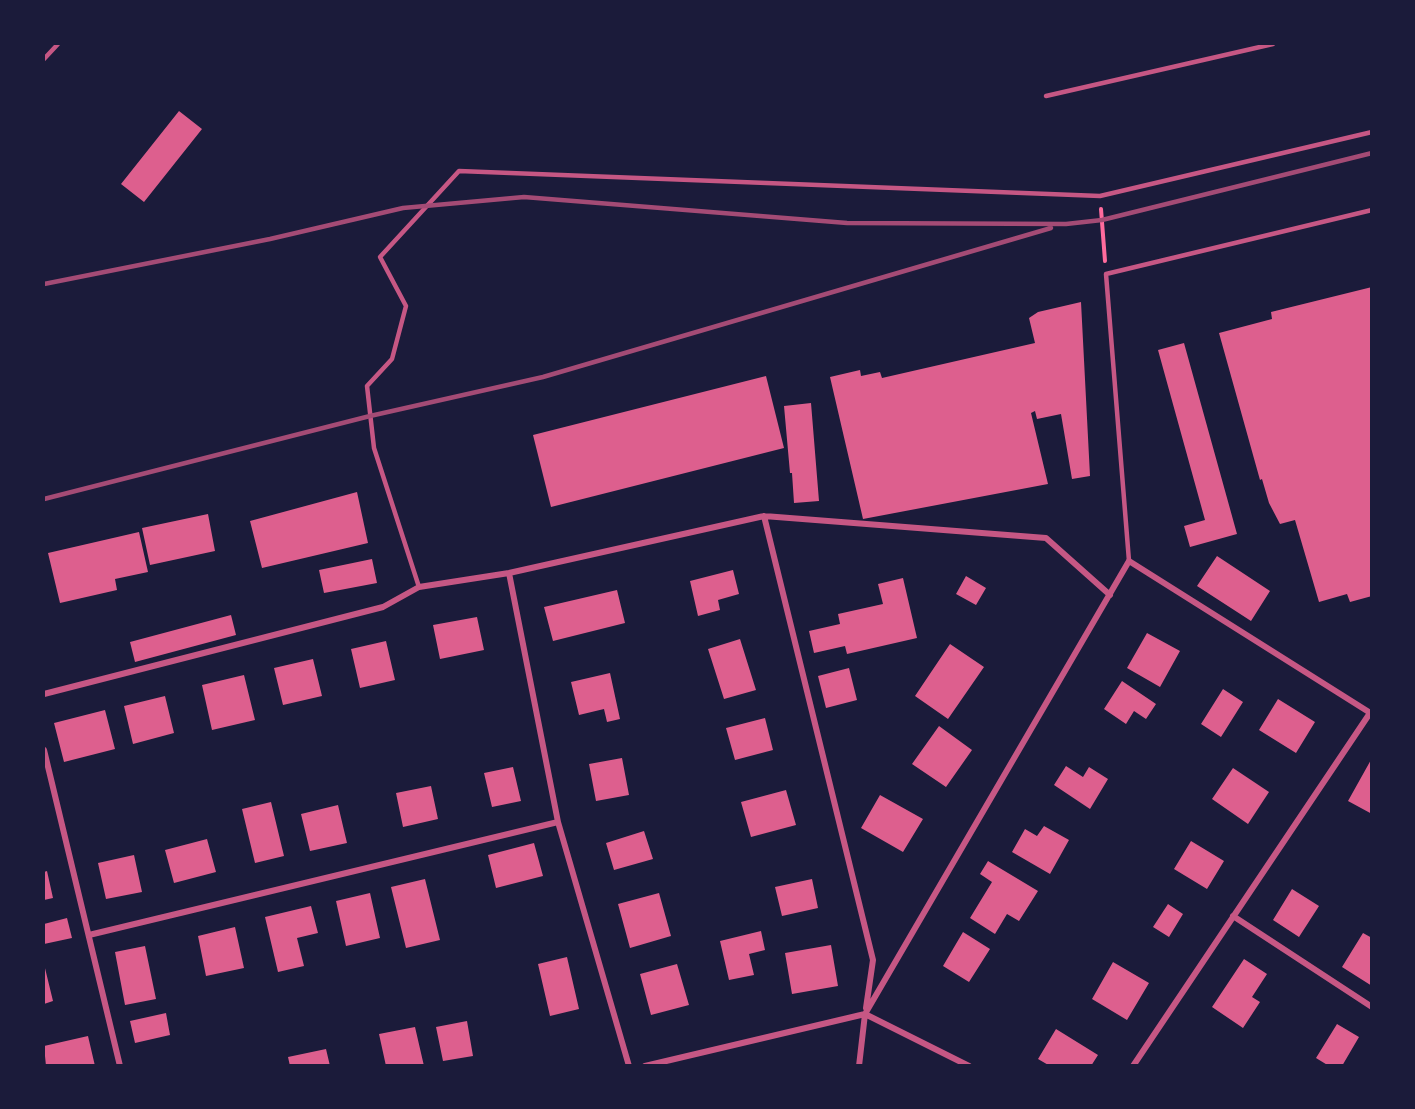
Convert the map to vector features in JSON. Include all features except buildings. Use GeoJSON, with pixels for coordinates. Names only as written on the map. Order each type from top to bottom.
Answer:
{"type":"FeatureCollection","features":[{"type":"Feature","properties":{"kind":"street"},"geometry":{"type":"LineString","coordinates":[[44,694],[383,607],[419,587],[509,573],[764,516],[1046,538],[1110,595]]}},
{"type":"Feature","properties":{"kind":"street"},"geometry":{"type":"LineString","coordinates":[[764,516],[873,960],[859,1065]]}},
{"type":"Feature","properties":{"kind":"street"},"geometry":{"type":"LineString","coordinates":[[865,1014],[1129,561],[1370,714],[1133,1065]]}},
{"type":"Feature","properties":{"kind":"street"},"geometry":{"type":"LineString","coordinates":[[509,573],[558,822],[629,1065]]}},
{"type":"Feature","properties":{"kind":"street"},"geometry":{"type":"LineString","coordinates":[[44,750],[120,1065]]}},
{"type":"Feature","properties":{"kind":"street"},"geometry":{"type":"LineString","coordinates":[[89,935],[558,822]]}},
{"type":"Feature","properties":{"kind":"street"},"geometry":{"type":"LineString","coordinates":[[1233,916],[1371,1007]]}},
{"type":"Feature","properties":{"kind":"street"},"geometry":{"type":"LineString","coordinates":[[645,1065],[865,1014],[969,1065]]}},
{"type":"Feature","properties":{"kind":"lane"},"geometry":{"type":"LineString","coordinates":[[44,59],[58,44]]}},
{"type":"Feature","properties":{"kind":"lane"},"geometry":{"type":"LineString","coordinates":[[1046,96],[1273,44]]}},
{"type":"Feature","properties":{"kind":"lane"},"geometry":{"type":"LineString","coordinates":[[419,587],[375,448],[367,386],[392,359],[406,306],[380,257],[459,171],[1100,196],[1371,132]]}},
{"type":"Feature","properties":{"kind":"lane"},"geometry":{"type":"LineString","coordinates":[[1129,561],[1106,274],[1371,210]]}},
{"type":"Feature","properties":{"kind":"path"},"geometry":{"type":"LineString","coordinates":[[1100,196],[1106,274]]}},
{"type":"Feature","properties":{"kind":"railway"},"geometry":{"type":"LineString","coordinates":[[44,284],[270,239],[403,208],[524,197],[847,223],[1066,224],[1102,220],[1372,153]]}},
{"type":"Feature","properties":{"kind":"railway"},"geometry":{"type":"LineString","coordinates":[[44,499],[370,416],[543,377],[1051,228]]}}]}
